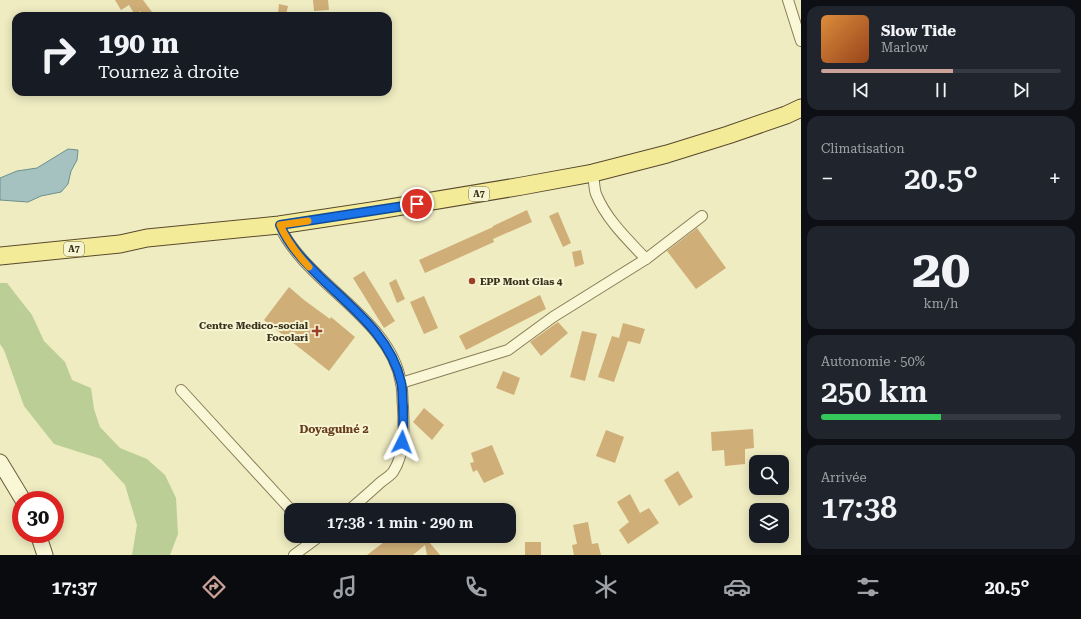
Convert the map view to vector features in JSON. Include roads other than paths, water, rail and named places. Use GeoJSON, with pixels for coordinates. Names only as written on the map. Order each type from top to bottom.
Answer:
{"type":"FeatureCollection","features":[{"type":"Feature","properties":{"kind":"main road","name":"A7"},"geometry":{"type":"LineString","coordinates":[[0,256],[120,244],[147,238],[280,225],[372,212],[593,173],[667,154],[728,135],[786,115],[801,108]]}},
{"type":"Feature","properties":{"kind":"main road","name":"A7"},"geometry":{"type":"LineString","coordinates":[[0,247],[119,235],[147,238]]}},
{"type":"Feature","properties":{"kind":"street"},"geometry":{"type":"LineString","coordinates":[[788,0],[801,41]]}},
{"type":"Feature","properties":{"kind":"street"},"geometry":{"type":"LineString","coordinates":[[593,173],[596,193],[602,206],[620,230],[646,259]]}},
{"type":"Feature","properties":{"kind":"street"},"geometry":{"type":"LineString","coordinates":[[401,383],[508,350],[553,317],[646,259],[702,216]]}},
{"type":"Feature","properties":{"kind":"street"},"geometry":{"type":"LineString","coordinates":[[280,225],[285,238],[299,257],[377,333],[389,350],[397,367],[401,383],[404,432],[398,460],[392,472],[357,503]]}},
{"type":"Feature","properties":{"kind":"street"},"geometry":{"type":"LineString","coordinates":[[181,390],[285,503]]}},
{"type":"Feature","properties":{"kind":"street"},"geometry":{"type":"LineString","coordinates":[[0,462],[18,491]]}},
{"type":"Feature","properties":{"kind":"street"},"geometry":{"type":"LineString","coordinates":[[41,543],[45,555]]}},
{"type":"Feature","properties":{"kind":"street"},"geometry":{"type":"LineString","coordinates":[[294,555],[309,543]]}},
{"type":"Feature","properties":{"kind":"water"},"geometry":{"type":"Polygon","coordinates":[[[68,149],[78,150],[77,160],[71,171],[68,184],[61,192],[41,196],[28,202],[0,200],[0,178],[17,171],[37,168],[68,149]]]}},
{"type":"Feature","properties":{"kind":"place","name":"EPP Mont Glas 4"},"geometry":{"type":"Point","coordinates":[472,281]}},
{"type":"Feature","properties":{"kind":"place","name":"Centre Medico-social Focolari"},"geometry":{"type":"Point","coordinates":[317,331]}},
{"type":"Feature","properties":{"kind":"district","name":"Doyaguiné 2"},"geometry":{"type":"Point","coordinates":[334,429]}}]}
